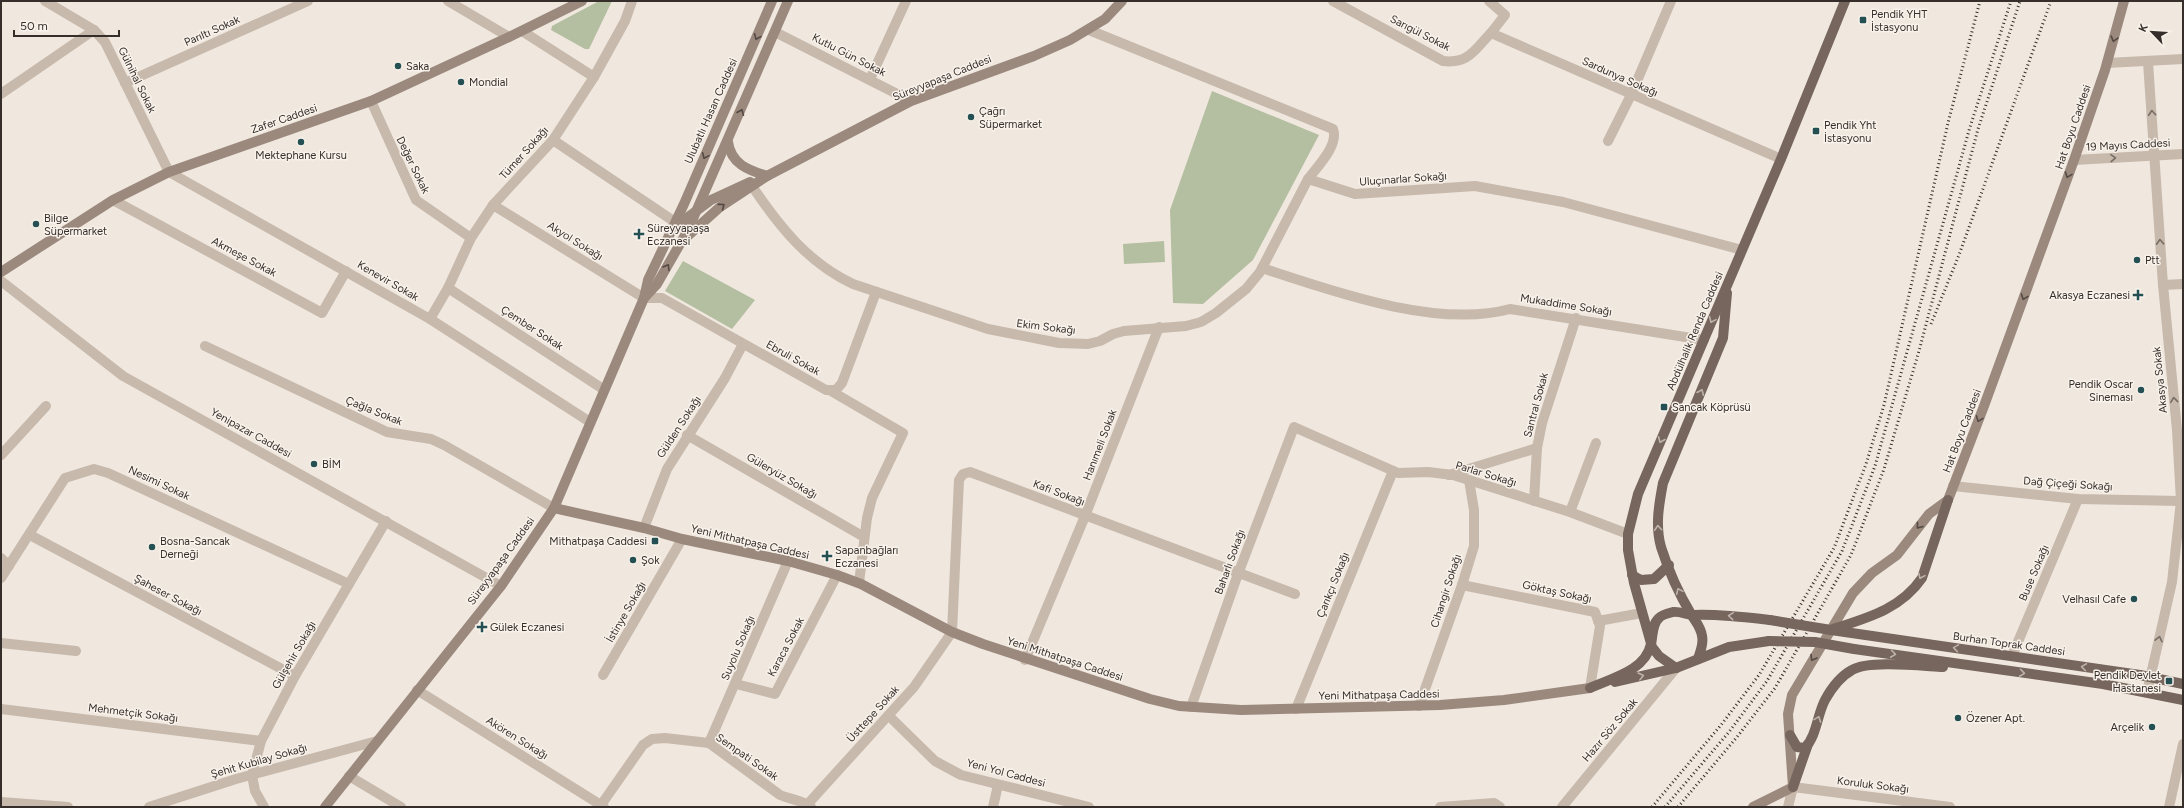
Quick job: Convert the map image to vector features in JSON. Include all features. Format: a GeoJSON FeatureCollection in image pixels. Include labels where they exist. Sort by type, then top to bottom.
{"type":"FeatureCollection","features":[{"type":"Feature","properties":{"kind":"main road","name":"Abdülhalik Renda Caddesi"},"geometry":{"type":"LineString","coordinates":[[1676,668],[1659,656],[1651,644],[1632,575],[1628,550],[1628,534],[1638,494],[1781,159],[1845,1]]}},
{"type":"Feature","properties":{"kind":"main road"},"geometry":{"type":"LineString","coordinates":[[1698,659],[1702,647],[1702,636],[1698,622],[1692,615],[1661,547],[1658,526],[1663,483],[1724,338],[1728,284]]}},
{"type":"Feature","properties":{"kind":"main road"},"geometry":{"type":"LineString","coordinates":[[1590,688],[1638,665],[1646,656],[1651,644],[1655,622],[1660,616],[1673,612],[1692,615],[1715,615],[1770,620],[1831,630],[1872,617],[1892,607],[1915,588],[1922,578],[1948,500]]}},
{"type":"Feature","properties":{"kind":"main road"},"geometry":{"type":"LineString","coordinates":[[1632,575],[1648,581],[1654,579],[1669,565]]}},
{"type":"Feature","properties":{"kind":"main road","name":"Burhan Toprak Caddesi"},"geometry":{"type":"LineString","coordinates":[[1831,630],[2150,677],[2183,684]]}},
{"type":"Feature","properties":{"kind":"main road"},"geometry":{"type":"LineString","coordinates":[[1590,688],[1676,668],[1729,647],[1769,641],[1815,642],[2147,692],[2183,700]]}},
{"type":"Feature","properties":{"kind":"main road"},"geometry":{"type":"LineString","coordinates":[[1793,787],[1825,700],[1838,681],[1852,670],[1885,664],[2002,671]]}},
{"type":"Feature","properties":{"kind":"main road"},"geometry":{"type":"LineString","coordinates":[[1790,735],[1797,746],[1805,748],[1808,744]]}},
{"type":"Feature","properties":{"kind":"street","name":"Gülnihal Sokak"},"geometry":{"type":"LineString","coordinates":[[45,1],[94,30],[105,42],[169,172]]}},
{"type":"Feature","properties":{"kind":"street","name":"Parıltı Sokak"},"geometry":{"type":"LineString","coordinates":[[125,83],[308,1]]}},
{"type":"Feature","properties":{"kind":"street"},"geometry":{"type":"LineString","coordinates":[[448,1],[509,37]]}},
{"type":"Feature","properties":{"kind":"street","name":"Zafer Caddesi"},"geometry":{"type":"LineString","coordinates":[[1,272],[112,200],[169,172],[371,101],[522,31],[582,1]]}},
{"type":"Feature","properties":{"kind":"street","name":"Tümer Sokağı"},"geometry":{"type":"LineString","coordinates":[[430,319],[448,288],[471,238],[493,205],[554,140],[594,77],[625,22],[632,1]]}},
{"type":"Feature","properties":{"kind":"street","name":"Ulubatlı Hasan Caddesi"},"geometry":{"type":"LineString","coordinates":[[673,226],[772,1]]}},
{"type":"Feature","properties":{"kind":"street"},"geometry":{"type":"LineString","coordinates":[[697,211],[776,32],[788,1]]}},
{"type":"Feature","properties":{"kind":"street"},"geometry":{"type":"LineString","coordinates":[[870,79],[906,1]]}},
{"type":"Feature","properties":{"kind":"street","name":"Süreyyapaşa Caddesi"},"geometry":{"type":"LineString","coordinates":[[325,807],[348,776],[502,586],[554,508],[603,389],[644,298],[648,280],[673,226],[725,193],[767,176],[911,101],[1034,56],[1090,30],[1105,20],[1122,1]]}},
{"type":"Feature","properties":{"kind":"street","name":"Sarıgül Sokak"},"geometry":{"type":"LineString","coordinates":[[1333,1],[1443,60],[1456,62],[1466,58],[1490,33]]}},
{"type":"Feature","properties":{"kind":"street"},"geometry":{"type":"LineString","coordinates":[[1489,1],[1505,14],[1490,33]]}},
{"type":"Feature","properties":{"kind":"street"},"geometry":{"type":"LineString","coordinates":[[1608,141],[1632,95],[1671,1]]}},
{"type":"Feature","properties":{"kind":"street","name":"Hat Boyu Caddesi"},"geometry":{"type":"LineString","coordinates":[[1948,500],[2074,160],[2107,63],[2124,1]]}},
{"type":"Feature","properties":{"kind":"street"},"geometry":{"type":"LineString","coordinates":[[1,94],[94,30]]}},
{"type":"Feature","properties":{"kind":"street"},"geometry":{"type":"LineString","coordinates":[[1090,30],[1333,129],[1335,136],[1332,144],[1308,179]]}},
{"type":"Feature","properties":{"kind":"street"},"geometry":{"type":"LineString","coordinates":[[522,31],[594,77]]}},
{"type":"Feature","properties":{"kind":"street","name":"Kutlu Gün Sokak"},"geometry":{"type":"LineString","coordinates":[[776,32],[911,101]]}},
{"type":"Feature","properties":{"kind":"street","name":"Sardunya Sokağı"},"geometry":{"type":"LineString","coordinates":[[1490,33],[1781,159]]}},
{"type":"Feature","properties":{"kind":"street"},"geometry":{"type":"LineString","coordinates":[[2107,63],[2183,59]]}},
{"type":"Feature","properties":{"kind":"street","name":"Akasya Sokak"},"geometry":{"type":"LineString","coordinates":[[2147,692],[2181,538],[2180,425],[2163,285],[2148,62]]}},
{"type":"Feature","properties":{"kind":"street","name":"Değer Sokak"},"geometry":{"type":"LineString","coordinates":[[371,101],[416,200],[471,238]]}},
{"type":"Feature","properties":{"kind":"street"},"geometry":{"type":"LineString","coordinates":[[554,140],[673,226]]}},
{"type":"Feature","properties":{"kind":"street"},"geometry":{"type":"LineString","coordinates":[[728,142],[730,152],[740,165],[767,176]]}},
{"type":"Feature","properties":{"kind":"street","name":"19 Mayıs Caddesi"},"geometry":{"type":"LineString","coordinates":[[2074,160],[2183,154]]}},
{"type":"Feature","properties":{"kind":"street","name":"Kenevir Sokak"},"geometry":{"type":"LineString","coordinates":[[169,172],[430,319],[590,422]]}},
{"type":"Feature","properties":{"kind":"street","name":"Süreyyapaşa Caddesi"},"geometry":{"type":"LineString","coordinates":[[682,241],[712,214],[767,176]]}},
{"type":"Feature","properties":{"kind":"street","name":"Uluçınarlar Sokağı"},"geometry":{"type":"LineString","coordinates":[[1308,179],[1355,194],[1475,186],[1494,188],[1563,202],[1742,250]]}},
{"type":"Feature","properties":{"kind":"street","name":"Ekim Sokağı"},"geometry":{"type":"LineString","coordinates":[[752,186],[782,228],[815,262],[835,275],[876,292],[988,329],[1059,343],[1088,344],[1100,341],[1113,334],[1124,331],[1159,326],[1186,326],[1201,322],[1216,313],[1246,289],[1262,268],[1308,179]]}},
{"type":"Feature","properties":{"kind":"street","name":"Akmeşe Sokak"},"geometry":{"type":"LineString","coordinates":[[112,200],[322,313],[346,271]]}},
{"type":"Feature","properties":{"kind":"street","name":"Akyol Sokağı"},"geometry":{"type":"LineString","coordinates":[[493,205],[644,298]]}},
{"type":"Feature","properties":{"kind":"street","name":"Süreyyapaşa Caddesi"},"geometry":{"type":"LineString","coordinates":[[644,298],[657,284],[682,241],[697,211]]}},
{"type":"Feature","properties":{"kind":"street","name":"Mukaddime Sokağı"},"geometry":{"type":"LineString","coordinates":[[1262,268],[1320,287],[1408,309],[1454,314],[1497,312],[1510,309],[1576,318],[1704,340]]}},
{"type":"Feature","properties":{"kind":"street","name":"Yenipazar Caddesi"},"geometry":{"type":"LineString","coordinates":[[1,281],[123,376],[502,586]]}},
{"type":"Feature","properties":{"kind":"street"},"geometry":{"type":"LineString","coordinates":[[2163,285],[2183,284]]}},
{"type":"Feature","properties":{"kind":"street","name":"Çember Sokak"},"geometry":{"type":"LineString","coordinates":[[448,288],[603,389]]}},
{"type":"Feature","properties":{"kind":"street"},"geometry":{"type":"LineString","coordinates":[[831,391],[836,390],[842,383],[876,292]]}},
{"type":"Feature","properties":{"kind":"street","name":"Ebruli Sokak"},"geometry":{"type":"LineString","coordinates":[[644,298],[662,298],[826,390],[831,391],[903,433],[872,498],[864,537]]}},
{"type":"Feature","properties":{"kind":"street","name":"Santral Sokak"},"geometry":{"type":"LineString","coordinates":[[1534,501],[1537,448],[1549,397],[1576,318]]}},
{"type":"Feature","properties":{"kind":"street","name":"Hanımeli Sokak"},"geometry":{"type":"LineString","coordinates":[[1025,660],[1085,516],[1159,326]]}},
{"type":"Feature","properties":{"kind":"street","name":"Gülden Sokağı"},"geometry":{"type":"LineString","coordinates":[[644,528],[667,469],[687,435],[725,378],[743,344]]}},
{"type":"Feature","properties":{"kind":"street","name":"Çağla Sokak"},"geometry":{"type":"LineString","coordinates":[[206,346],[387,432],[431,439],[444,445],[554,508]]}},
{"type":"Feature","properties":{"kind":"street"},"geometry":{"type":"LineString","coordinates":[[1,455],[46,406]]}},
{"type":"Feature","properties":{"kind":"street","name":"Parlar Sokağı"},"geometry":{"type":"LineString","coordinates":[[1294,427],[1398,473],[1428,472],[1469,480],[1570,512],[1628,534]]}},
{"type":"Feature","properties":{"kind":"street","name":"Baharlı Sokağı"},"geometry":{"type":"LineString","coordinates":[[1191,707],[1238,574],[1294,427]]}},
{"type":"Feature","properties":{"kind":"street","name":"Güleryüz Sokağı"},"geometry":{"type":"LineString","coordinates":[[687,435],[864,537]]}},
{"type":"Feature","properties":{"kind":"street"},"geometry":{"type":"LineString","coordinates":[[1570,512],[1596,443]]}},
{"type":"Feature","properties":{"kind":"street"},"geometry":{"type":"LineString","coordinates":[[1449,475],[1537,448]]}},
{"type":"Feature","properties":{"kind":"street","name":"Nesimi Sokak"},"geometry":{"type":"LineString","coordinates":[[1,578],[30,535],[65,478],[94,469],[108,473],[349,584]]}},
{"type":"Feature","properties":{"kind":"street","name":"Çarıkçı Sokağı"},"geometry":{"type":"LineString","coordinates":[[1296,709],[1393,471]]}},
{"type":"Feature","properties":{"kind":"street","name":"Kafi Sokağı"},"geometry":{"type":"LineString","coordinates":[[952,632],[959,480],[963,474],[970,472],[1238,574],[1295,594]]}},
{"type":"Feature","properties":{"kind":"street","name":"Cihangir Sokağı"},"geometry":{"type":"LineString","coordinates":[[1419,706],[1462,585],[1474,546],[1474,510],[1469,480]]}},
{"type":"Feature","properties":{"kind":"street","name":"Dağ Çiçeği Sokağı"},"geometry":{"type":"LineString","coordinates":[[1953,486],[2078,499],[2181,501]]}},
{"type":"Feature","properties":{"kind":"street","name":"Buse Sokağı"},"geometry":{"type":"LineString","coordinates":[[2012,656],[2078,499]]}},
{"type":"Feature","properties":{"kind":"street"},"geometry":{"type":"LineString","coordinates":[[1788,807],[1793,787],[1788,714],[1792,696],[1811,661],[1854,593],[1872,573],[1897,555],[1929,514],[1948,500]]}},
{"type":"Feature","properties":{"kind":"street","name":"Yeni Mithatpaşa Caddesi"},"geometry":{"type":"LineString","coordinates":[[554,508],[644,528],[682,539],[788,562],[837,575],[858,584],[952,632],[1025,660],[1150,699],[1191,707],[1241,710],[1419,706],[1497,700],[1590,688]]}},
{"type":"Feature","properties":{"kind":"street","name":"Gülşehir Sokağı"},"geometry":{"type":"LineString","coordinates":[[264,807],[254,791],[252,775],[261,741],[295,676],[386,521]]}},
{"type":"Feature","properties":{"kind":"street","name":"Şaheser Sokağı"},"geometry":{"type":"LineString","coordinates":[[30,535],[295,676]]}},
{"type":"Feature","properties":{"kind":"street"},"geometry":{"type":"LineString","coordinates":[[858,584],[864,537]]}},
{"type":"Feature","properties":{"kind":"street","name":"İstinye Sokağı"},"geometry":{"type":"LineString","coordinates":[[603,675],[682,539]]}},
{"type":"Feature","properties":{"kind":"street"},"geometry":{"type":"LineString","coordinates":[[1,558],[9,566]]}},
{"type":"Feature","properties":{"kind":"street","name":"Suyolu Sokağı"},"geometry":{"type":"LineString","coordinates":[[709,743],[788,562]]}},
{"type":"Feature","properties":{"kind":"street","name":"Karaca Sokak"},"geometry":{"type":"LineString","coordinates":[[736,684],[775,694],[837,575]]}},
{"type":"Feature","properties":{"kind":"street","name":"Göktaş Sokağı"},"geometry":{"type":"LineString","coordinates":[[1462,585],[1595,612],[1598,620]]}},
{"type":"Feature","properties":{"kind":"street"},"geometry":{"type":"LineString","coordinates":[[1590,688],[1600,626],[1598,620],[1642,614]]}},
{"type":"Feature","properties":{"kind":"street","name":"Üsttepe Sokak"},"geometry":{"type":"LineString","coordinates":[[808,806],[889,716],[922,676],[952,632]]}},
{"type":"Feature","properties":{"kind":"street"},"geometry":{"type":"LineString","coordinates":[[1,643],[76,651]]}},
{"type":"Feature","properties":{"kind":"street","name":"Hazır Söz Sokak"},"geometry":{"type":"LineString","coordinates":[[1562,807],[1676,668]]}},
{"type":"Feature","properties":{"kind":"street","name":"Akören Sokağı"},"geometry":{"type":"LineString","coordinates":[[417,690],[602,806]]}},
{"type":"Feature","properties":{"kind":"street","name":"Mehmetçik Sokağı"},"geometry":{"type":"LineString","coordinates":[[1,709],[261,741]]}},
{"type":"Feature","properties":{"kind":"street","name":"Yeni Yol Caddesi"},"geometry":{"type":"LineString","coordinates":[[889,716],[935,761],[961,775],[1089,807]]}},
{"type":"Feature","properties":{"kind":"street","name":"Sempati Sokak"},"geometry":{"type":"LineString","coordinates":[[602,806],[643,745],[652,739],[685,740],[709,743],[780,795],[808,806]]}},
{"type":"Feature","properties":{"kind":"street","name":"Şehit Kubilay Sokağı"},"geometry":{"type":"LineString","coordinates":[[149,807],[252,775],[377,741]]}},
{"type":"Feature","properties":{"kind":"street"},"geometry":{"type":"LineString","coordinates":[[2169,807],[2183,744]]}},
{"type":"Feature","properties":{"kind":"street"},"geometry":{"type":"LineString","coordinates":[[348,776],[401,807]]}},
{"type":"Feature","properties":{"kind":"street"},"geometry":{"type":"LineString","coordinates":[[993,807],[998,785]]}},
{"type":"Feature","properties":{"kind":"street"},"geometry":{"type":"LineString","coordinates":[[1753,807],[1793,787]]}},
{"type":"Feature","properties":{"kind":"street","name":"Koruluk Sokağı"},"geometry":{"type":"LineString","coordinates":[[1793,787],[1950,807]]}},
{"type":"Feature","properties":{"kind":"street"},"geometry":{"type":"LineString","coordinates":[[1,802],[68,807]]}},
{"type":"Feature","properties":{"kind":"street"},"geometry":{"type":"LineString","coordinates":[[1440,807],[1494,803],[1500,807]]}},
{"type":"Feature","properties":{"kind":"green space"},"geometry":{"type":"Polygon","coordinates":[[[599,1],[612,1],[589,49],[585,49],[551,30],[552,26],[599,1]]]}},
{"type":"Feature","properties":{"kind":"green space"},"geometry":{"type":"Polygon","coordinates":[[[1212,91],[1319,135],[1253,260],[1203,304],[1173,303],[1170,210],[1212,91]]]}},
{"type":"Feature","properties":{"kind":"green space"},"geometry":{"type":"Polygon","coordinates":[[[1164,241],[1165,262],[1124,264],[1123,244],[1164,241]]]}},
{"type":"Feature","properties":{"kind":"green space"},"geometry":{"type":"Polygon","coordinates":[[[683,261],[755,300],[732,329],[665,291],[683,261]]]}},
{"type":"Feature","properties":{"kind":"railway"},"geometry":{"type":"LineString","coordinates":[[1652,807],[1721,725],[1759,675],[1834,548],[1866,464],[1884,405],[1948,123],[1980,1]]}},
{"type":"Feature","properties":{"kind":"railway"},"geometry":{"type":"LineString","coordinates":[[1665,807],[1729,732],[1767,681],[1842,551],[1875,466],[1970,127],[2011,1]]}},
{"type":"Feature","properties":{"kind":"railway"},"geometry":{"type":"LineString","coordinates":[[1678,807],[1737,737],[1775,688],[1851,555],[1884,469],[1919,351],[1978,129],[2020,1]]}},
{"type":"Feature","properties":{"kind":"railway"},"geometry":{"type":"LineString","coordinates":[[1931,324],[1959,255],[2051,1]]}},
{"type":"Feature","properties":{"kind":"place","name":"Pendik YHT İstasyonu"},"geometry":{"type":"Point","coordinates":[1863,20]}},
{"type":"Feature","properties":{"kind":"place","name":"Saka"},"geometry":{"type":"Point","coordinates":[398,66]}},
{"type":"Feature","properties":{"kind":"place","name":"Mondial"},"geometry":{"type":"Point","coordinates":[461,82]}},
{"type":"Feature","properties":{"kind":"place","name":"Çağrı Süpermarket"},"geometry":{"type":"Point","coordinates":[971,117]}},
{"type":"Feature","properties":{"kind":"place","name":"Pendik Yht İstasyonu"},"geometry":{"type":"Point","coordinates":[1816,131]}},
{"type":"Feature","properties":{"kind":"place","name":"Mektephane Kursu"},"geometry":{"type":"Point","coordinates":[301,142]}},
{"type":"Feature","properties":{"kind":"place","name":"Bilge Süpermarket"},"geometry":{"type":"Point","coordinates":[36,224]}},
{"type":"Feature","properties":{"kind":"place","name":"Süreyyapaşa Eczanesi"},"geometry":{"type":"Point","coordinates":[639,234]}},
{"type":"Feature","properties":{"kind":"place","name":"Ptt"},"geometry":{"type":"Point","coordinates":[2137,260]}},
{"type":"Feature","properties":{"kind":"place","name":"Akasya Eczanesi"},"geometry":{"type":"Point","coordinates":[2138,295]}},
{"type":"Feature","properties":{"kind":"place","name":"Pendik Oscar Sineması"},"geometry":{"type":"Point","coordinates":[2141,390]}},
{"type":"Feature","properties":{"kind":"place","name":"Sancak Köprüsü"},"geometry":{"type":"Point","coordinates":[1664,407]}},
{"type":"Feature","properties":{"kind":"place","name":"BİM"},"geometry":{"type":"Point","coordinates":[314,464]}},
{"type":"Feature","properties":{"kind":"place","name":"Mi̇thatpaşa Caddesi̇"},"geometry":{"type":"Point","coordinates":[655,541]}},
{"type":"Feature","properties":{"kind":"place","name":"Bosna-Sancak Derneği"},"geometry":{"type":"Point","coordinates":[152,547]}},
{"type":"Feature","properties":{"kind":"place","name":"Sapanbağları Eczanesi"},"geometry":{"type":"Point","coordinates":[827,556]}},
{"type":"Feature","properties":{"kind":"place","name":"Şok"},"geometry":{"type":"Point","coordinates":[633,560]}},
{"type":"Feature","properties":{"kind":"place","name":"Velhasıl Cafe"},"geometry":{"type":"Point","coordinates":[2134,599]}},
{"type":"Feature","properties":{"kind":"place","name":"Gülek Eczanesi"},"geometry":{"type":"Point","coordinates":[482,627]}},
{"type":"Feature","properties":{"kind":"place","name":"Pendik Devlet Hastanesi"},"geometry":{"type":"Point","coordinates":[2169,681]}},
{"type":"Feature","properties":{"kind":"place","name":"Özener Apt."},"geometry":{"type":"Point","coordinates":[1958,718]}},
{"type":"Feature","properties":{"kind":"place","name":"Arçelik"},"geometry":{"type":"Point","coordinates":[2152,727]}}]}
